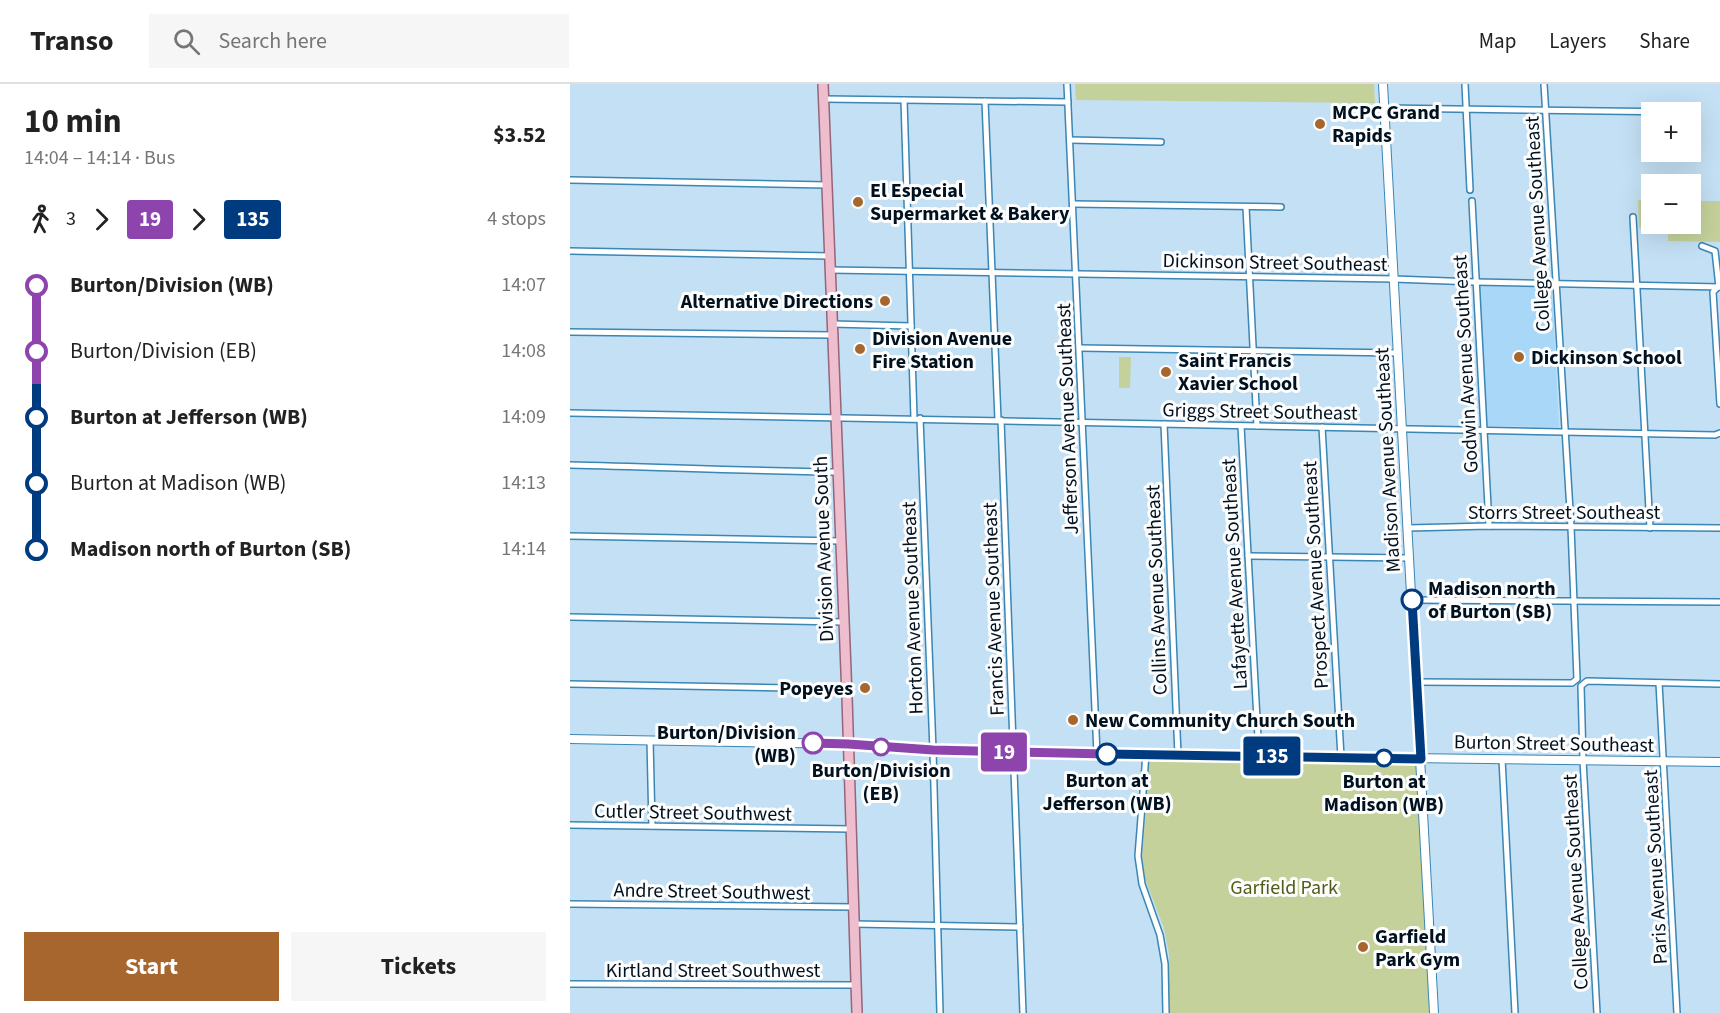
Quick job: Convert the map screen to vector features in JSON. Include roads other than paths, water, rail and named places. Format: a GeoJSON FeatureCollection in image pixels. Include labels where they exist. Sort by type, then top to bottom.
{"type":"FeatureCollection","features":[{"type":"Feature","properties":{"kind":"main road","name":"Division Avenue South"},"geometry":{"type":"LineString","coordinates":[[823,84],[857,1013]]}},
{"type":"Feature","properties":{"kind":"main road","name":"Madison Avenue Southeast"},"geometry":{"type":"LineString","coordinates":[[1383,84],[1434,1013]]}},
{"type":"Feature","properties":{"kind":"main road","name":"Burton Street Southeast"},"geometry":{"type":"LineString","coordinates":[[570,739],[848,744],[933,750],[1097,754],[1720,762]]}},
{"type":"Feature","properties":{"kind":"street","name":"Jefferson Avenue Southeast"},"geometry":{"type":"LineString","coordinates":[[1068,84],[1097,754]]}},
{"type":"Feature","properties":{"kind":"street"},"geometry":{"type":"LineString","coordinates":[[1465,84],[1470,190]]}},
{"type":"Feature","properties":{"kind":"street","name":"College Avenue Southeast"},"geometry":{"type":"LineString","coordinates":[[1417,682],[1572,683],[1577,676],[1571,527],[1544,84]]}},
{"type":"Feature","properties":{"kind":"street"},"geometry":{"type":"LineString","coordinates":[[824,99],[1068,102]]}},
{"type":"Feature","properties":{"kind":"street","name":"Horton Avenue Southeast"},"geometry":{"type":"LineString","coordinates":[[904,100],[909,271],[933,750],[940,1013]]}},
{"type":"Feature","properties":{"kind":"street","name":"Francis Avenue Southeast"},"geometry":{"type":"LineString","coordinates":[[985,101],[1014,752],[1023,1013]]}},
{"type":"Feature","properties":{"kind":"street"},"geometry":{"type":"LineString","coordinates":[[1384,108],[1641,111]]}},
{"type":"Feature","properties":{"kind":"street"},"geometry":{"type":"LineString","coordinates":[[1070,140],[1161,142]]}},
{"type":"Feature","properties":{"kind":"street"},"geometry":{"type":"LineString","coordinates":[[570,180],[827,185]]}},
{"type":"Feature","properties":{"kind":"street","name":"Godwin Avenue Southeast"},"geometry":{"type":"LineString","coordinates":[[1472,201],[1489,526]]}},
{"type":"Feature","properties":{"kind":"street"},"geometry":{"type":"LineString","coordinates":[[1073,204],[1281,207]]}},
{"type":"Feature","properties":{"kind":"street"},"geometry":{"type":"LineString","coordinates":[[1246,207],[1257,426]]}},
{"type":"Feature","properties":{"kind":"street"},"geometry":{"type":"LineString","coordinates":[[1633,217],[1650,528]]}},
{"type":"Feature","properties":{"kind":"street"},"geometry":{"type":"LineString","coordinates":[[1702,246],[1715,251],[1720,287],[1713,292],[1720,404]]}},
{"type":"Feature","properties":{"kind":"street"},"geometry":{"type":"LineString","coordinates":[[570,251],[830,256]]}},
{"type":"Feature","properties":{"kind":"street","name":"Dickinson Street Southeast"},"geometry":{"type":"LineString","coordinates":[[830,270],[1720,287]]}},
{"type":"Feature","properties":{"kind":"street"},"geometry":{"type":"LineString","coordinates":[[832,324],[912,326]]}},
{"type":"Feature","properties":{"kind":"street"},"geometry":{"type":"LineString","coordinates":[[570,332],[833,335]]}},
{"type":"Feature","properties":{"kind":"street"},"geometry":{"type":"LineString","coordinates":[[1080,348],[1398,353]]}},
{"type":"Feature","properties":{"kind":"street","name":"Griggs Street Southeast"},"geometry":{"type":"LineString","coordinates":[[570,413],[917,418],[1402,430],[1715,435],[1720,433]]}},
{"type":"Feature","properties":{"kind":"street","name":"Collins Avenue Southeast"},"geometry":{"type":"LineString","coordinates":[[1164,424],[1178,755]]}},
{"type":"Feature","properties":{"kind":"street","name":"Lafayette Avenue Southeast"},"geometry":{"type":"LineString","coordinates":[[1240,426],[1259,756]]}},
{"type":"Feature","properties":{"kind":"street","name":"Prospect Avenue Southeast"},"geometry":{"type":"LineString","coordinates":[[1322,427],[1341,757]]}},
{"type":"Feature","properties":{"kind":"street"},"geometry":{"type":"LineString","coordinates":[[570,465],[838,472]]}},
{"type":"Feature","properties":{"kind":"street","name":"Storrs Street Southeast"},"geometry":{"type":"LineString","coordinates":[[1408,528],[1489,526],[1720,528]]}},
{"type":"Feature","properties":{"kind":"street"},"geometry":{"type":"LineString","coordinates":[[570,536],[840,541]]}},
{"type":"Feature","properties":{"kind":"street"},"geometry":{"type":"LineString","coordinates":[[1248,556],[1409,558]]}},
{"type":"Feature","properties":{"kind":"street"},"geometry":{"type":"LineString","coordinates":[[1412,600],[1720,602]]}},
{"type":"Feature","properties":{"kind":"street"},"geometry":{"type":"LineString","coordinates":[[570,617],[843,622]]}},
{"type":"Feature","properties":{"kind":"street","name":"College Avenue Southeast"},"geometry":{"type":"LineString","coordinates":[[1597,1013],[1580,689],[1587,681],[1659,683]]}},
{"type":"Feature","properties":{"kind":"street"},"geometry":{"type":"LineString","coordinates":[[1659,683],[1720,684]]}},
{"type":"Feature","properties":{"kind":"street","name":"Paris Avenue Southeast"},"geometry":{"type":"LineString","coordinates":[[1659,683],[1677,1013]]}},
{"type":"Feature","properties":{"kind":"street"},"geometry":{"type":"LineString","coordinates":[[570,684],[846,689]]}},
{"type":"Feature","properties":{"kind":"street"},"geometry":{"type":"LineString","coordinates":[[650,740],[652,826]]}},
{"type":"Feature","properties":{"kind":"street"},"geometry":{"type":"LineString","coordinates":[[1146,754],[1138,856],[1142,884],[1160,935],[1165,964],[1166,1013]]}},
{"type":"Feature","properties":{"kind":"street"},"geometry":{"type":"LineString","coordinates":[[1502,759],[1515,1013]]}},
{"type":"Feature","properties":{"kind":"street","name":"Cutler Street Southwest"},"geometry":{"type":"LineString","coordinates":[[570,825],[851,829]]}},
{"type":"Feature","properties":{"kind":"street","name":"Andre Street Southwest"},"geometry":{"type":"LineString","coordinates":[[570,904],[853,907]]}},
{"type":"Feature","properties":{"kind":"street"},"geometry":{"type":"LineString","coordinates":[[854,924],[1020,927]]}},
{"type":"Feature","properties":{"kind":"street","name":"Kirtland Street Southwest"},"geometry":{"type":"LineString","coordinates":[[570,984],[855,985]]}},
{"type":"Feature","properties":{"kind":"place","name":"MCPC Grand Rapids"},"geometry":{"type":"Point","coordinates":[1320,124]}},
{"type":"Feature","properties":{"kind":"place","name":"El Especial Supermarket & Bakery"},"geometry":{"type":"Point","coordinates":[858,202]}},
{"type":"Feature","properties":{"kind":"place","name":"Alternative Directions"},"geometry":{"type":"Point","coordinates":[885,301]}},
{"type":"Feature","properties":{"kind":"place","name":"Division Avenue Fire Station"},"geometry":{"type":"Point","coordinates":[860,349]}},
{"type":"Feature","properties":{"kind":"place","name":"Dickinson School"},"geometry":{"type":"Point","coordinates":[1519,357]}},
{"type":"Feature","properties":{"kind":"place","name":"Saint Francis Xavier School"},"geometry":{"type":"Point","coordinates":[1166,372]}},
{"type":"Feature","properties":{"kind":"place","name":"Madison north of Burton (SB)"},"geometry":{"type":"Point","coordinates":[1412,600]}},
{"type":"Feature","properties":{"kind":"place","name":"Popeyes"},"geometry":{"type":"Point","coordinates":[865,688]}},
{"type":"Feature","properties":{"kind":"place","name":"New Community Church South"},"geometry":{"type":"Point","coordinates":[1073,720]}},
{"type":"Feature","properties":{"kind":"place","name":"Burton/Division (WB)"},"geometry":{"type":"Point","coordinates":[813,743]}},
{"type":"Feature","properties":{"kind":"place","name":"Burton/Division (EB)"},"geometry":{"type":"Point","coordinates":[881,747]}},
{"type":"Feature","properties":{"kind":"place","name":"Burton at Jefferson (WB)"},"geometry":{"type":"Point","coordinates":[1107,754]}},
{"type":"Feature","properties":{"kind":"place","name":"Burton at Madison (WB)"},"geometry":{"type":"Point","coordinates":[1384,758]}},
{"type":"Feature","properties":{"kind":"place","name":"Garfield Park Gym"},"geometry":{"type":"Point","coordinates":[1363,947]}},
{"type":"Feature","properties":{"kind":"park label","name":"Garfield Park"},"geometry":{"type":"Point","coordinates":[1284,887]}}]}
